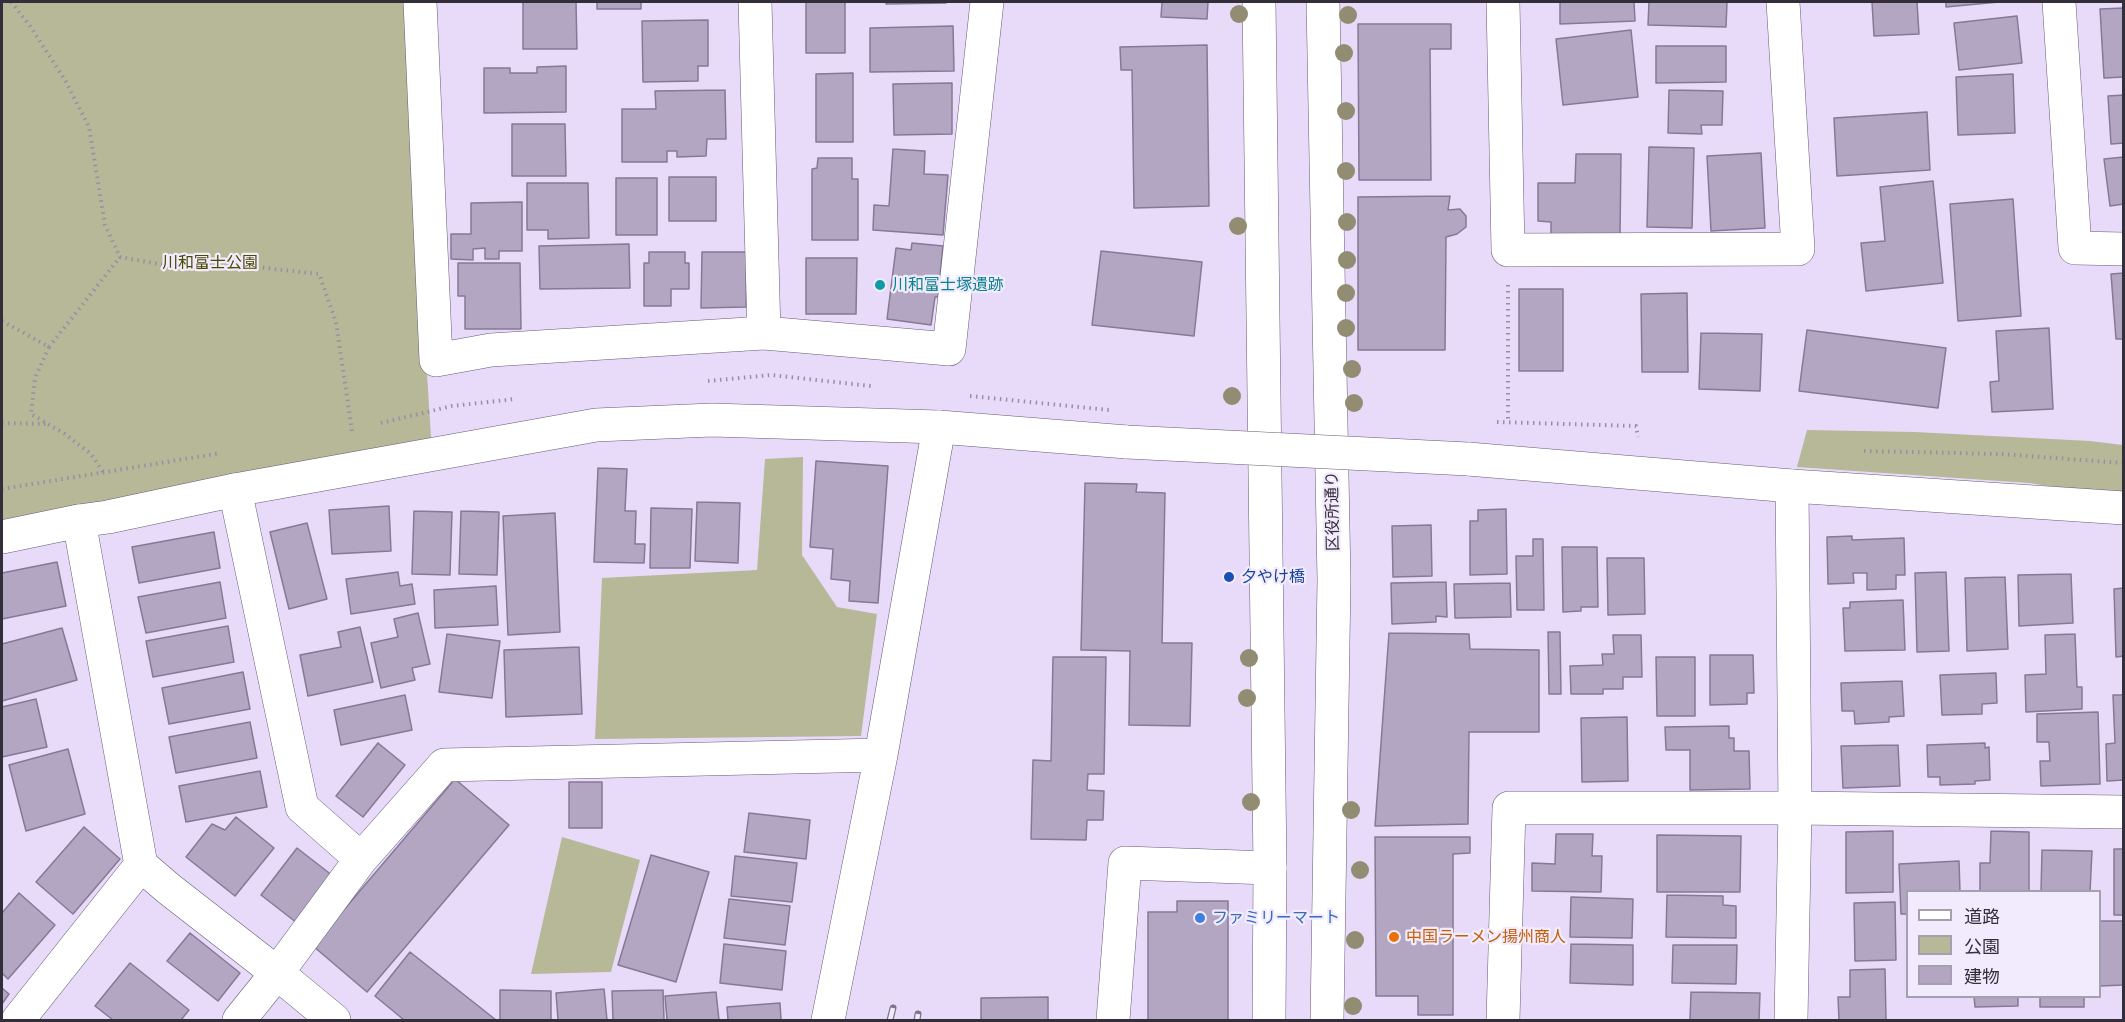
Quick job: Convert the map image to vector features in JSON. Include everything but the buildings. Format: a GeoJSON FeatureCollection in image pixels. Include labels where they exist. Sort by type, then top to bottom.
{"type":"FeatureCollection","features":[{"type":"Feature","properties":{"kind":"street"},"geometry":{"type":"LineString","coordinates":[[420,2],[436,360],[491,350],[764,333],[949,349],[987,2]]}},
{"type":"Feature","properties":{"kind":"street"},"geometry":{"type":"LineString","coordinates":[[755,2],[764,333]]}},
{"type":"Feature","properties":{"kind":"street"},"geometry":{"type":"LineString","coordinates":[[1259,2],[1270,868],[1269,1020]]}},
{"type":"Feature","properties":{"kind":"street","name":"区役所通り"},"geometry":{"type":"LineString","coordinates":[[1323,2],[1334,580],[1327,1020]]}},
{"type":"Feature","properties":{"kind":"street"},"geometry":{"type":"LineString","coordinates":[[1503,2],[1508,250],[1798,249],[1783,2]]}},
{"type":"Feature","properties":{"kind":"street"},"geometry":{"type":"LineString","coordinates":[[2059,2],[2075,248],[2124,249]]}},
{"type":"Feature","properties":{"kind":"street"},"geometry":{"type":"LineString","coordinates":[[2,537],[235,490],[596,425],[712,420],[939,427],[1126,442],[1468,459],[1792,486],[2124,508]]}},
{"type":"Feature","properties":{"kind":"street"},"geometry":{"type":"LineString","coordinates":[[828,1020],[881,755],[939,427]]}},
{"type":"Feature","properties":{"kind":"street"},"geometry":{"type":"LineString","coordinates":[[1791,1020],[1795,808],[1792,486]]}},
{"type":"Feature","properties":{"kind":"street"},"geometry":{"type":"LineString","coordinates":[[235,490],[302,807],[361,859]]}},
{"type":"Feature","properties":{"kind":"street"},"geometry":{"type":"LineString","coordinates":[[79,521],[141,865],[169,890],[334,1020]]}},
{"type":"Feature","properties":{"kind":"street"},"geometry":{"type":"LineString","coordinates":[[239,1020],[277,973],[361,859],[444,765],[881,755]]}},
{"type":"Feature","properties":{"kind":"street"},"geometry":{"type":"LineString","coordinates":[[1503,1020],[1509,808],[1795,808],[2124,812]]}},
{"type":"Feature","properties":{"kind":"street"},"geometry":{"type":"LineString","coordinates":[[1113,1020],[1125,864],[1270,868]]}},
{"type":"Feature","properties":{"kind":"street"},"geometry":{"type":"LineString","coordinates":[[18,1020],[141,865]]}},
{"type":"Feature","properties":{"kind":"path"},"geometry":{"type":"LineString","coordinates":[[11,2],[30,26],[65,80],[89,127],[105,225],[120,257]]}},
{"type":"Feature","properties":{"kind":"path"},"geometry":{"type":"LineString","coordinates":[[1508,250],[1508,422]]}},
{"type":"Feature","properties":{"kind":"path"},"geometry":{"type":"LineString","coordinates":[[2,489],[103,472],[91,454],[65,434],[31,414],[35,378],[49,347],[120,257]]}},
{"type":"Feature","properties":{"kind":"path"},"geometry":{"type":"LineString","coordinates":[[120,257],[171,266],[257,267],[319,274],[336,322],[352,431]]}},
{"type":"Feature","properties":{"kind":"path"},"geometry":{"type":"LineString","coordinates":[[2,321],[49,347]]}},
{"type":"Feature","properties":{"kind":"path"},"geometry":{"type":"LineString","coordinates":[[2,423],[48,424]]}},
{"type":"Feature","properties":{"kind":"green space","name":"川和富士公園"},"geometry":{"type":"Polygon","coordinates":[[[2,2],[404,2],[431,438],[2,521],[2,2]]]}},
{"type":"Feature","properties":{"kind":"green space"},"geometry":{"type":"Polygon","coordinates":[[[1807,430],[1915,432],[2090,441],[2123,445],[2123,497],[2029,483],[1797,467],[1807,430]]]}},
{"type":"Feature","properties":{"kind":"green space"},"geometry":{"type":"Polygon","coordinates":[[[803,457],[802,555],[837,607],[877,614],[861,736],[595,739],[602,578],[757,570],[765,459],[803,457]]]}},
{"type":"Feature","properties":{"kind":"green space"},"geometry":{"type":"Polygon","coordinates":[[[562,837],[640,860],[611,972],[531,974],[562,837]]]}},
{"type":"Feature","properties":{"kind":"railway"},"geometry":{"type":"LineString","coordinates":[[890,1020],[893,1008]]}},
{"type":"Feature","properties":{"kind":"railway"},"geometry":{"type":"LineString","coordinates":[[917,1020],[918,1014]]}},
{"type":"Feature","properties":{"kind":"place","name":"川和富士塚遺跡"},"geometry":{"type":"Point","coordinates":[880,285]}},
{"type":"Feature","properties":{"kind":"place","name":"夕やけ橋"},"geometry":{"type":"Point","coordinates":[1229,577]}},
{"type":"Feature","properties":{"kind":"place","name":"ファミリーマート"},"geometry":{"type":"Point","coordinates":[1200,918]}},
{"type":"Feature","properties":{"kind":"place","name":"中国ラーメン揚州商人"},"geometry":{"type":"Point","coordinates":[1394,937]}}]}
